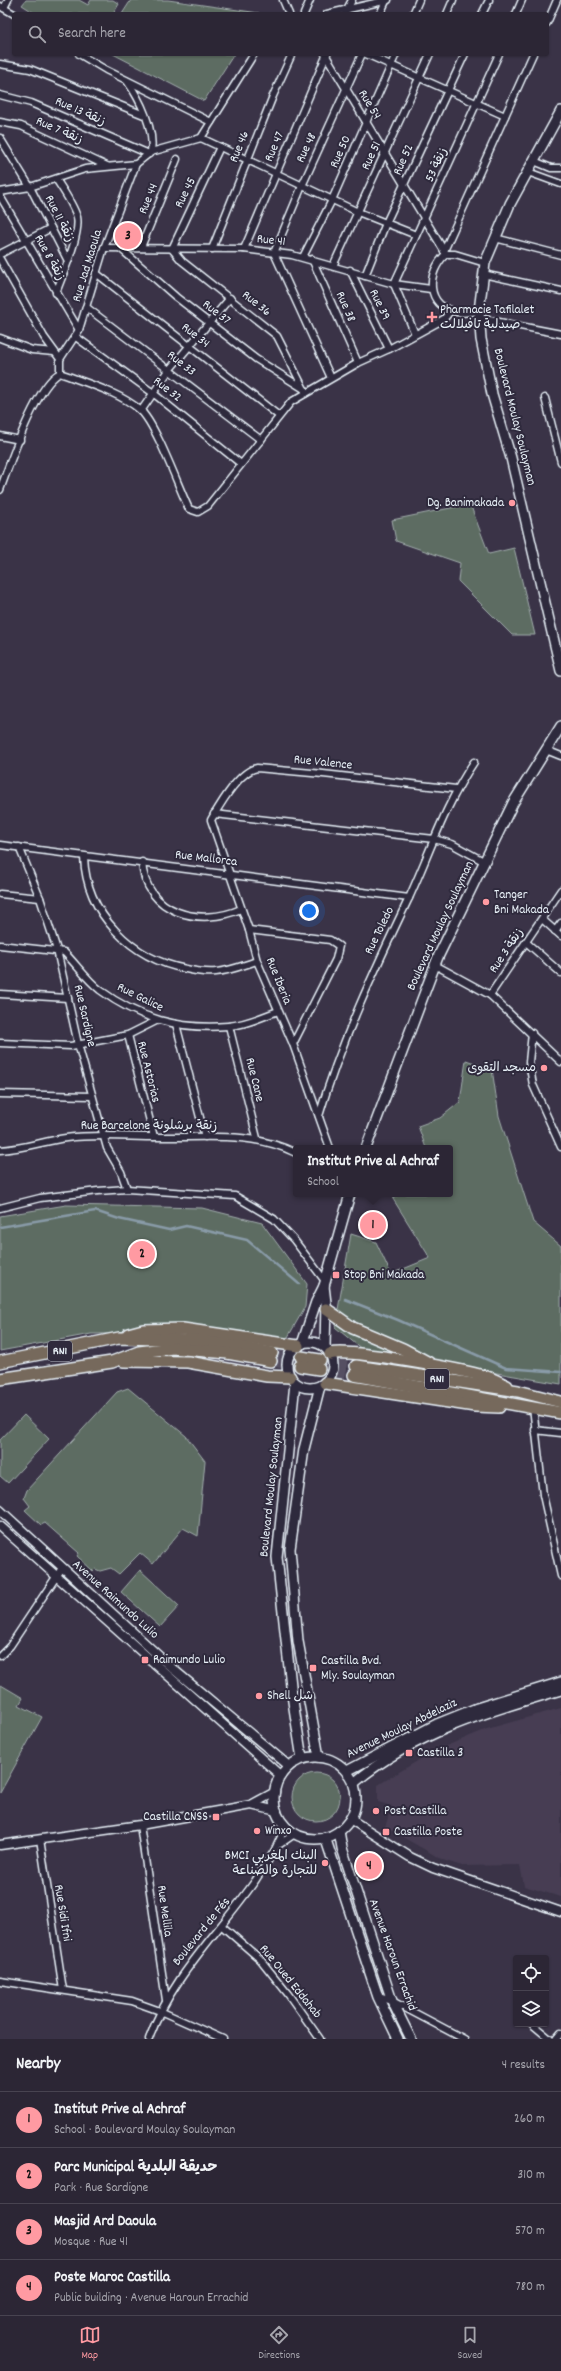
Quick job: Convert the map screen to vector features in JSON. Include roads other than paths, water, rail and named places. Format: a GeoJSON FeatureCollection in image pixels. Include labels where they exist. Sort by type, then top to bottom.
{"type":"FeatureCollection","features":[{"type":"Feature","properties":{"kind":"highway"},"geometry":{"type":"LineString","coordinates":[[326,1309],[353,1328],[403,1349],[437,1367]]}},
{"type":"Feature","properties":{"kind":"highway"},"geometry":{"type":"LineString","coordinates":[[119,1338],[143,1330],[184,1329],[300,1345]]}},
{"type":"Feature","properties":{"kind":"highway","name":"RN1"},"geometry":{"type":"LineString","coordinates":[[0,1362],[119,1338],[203,1340],[271,1357],[173,1348],[138,1352],[112,1362],[0,1378]]}},
{"type":"Feature","properties":{"kind":"highway"},"geometry":{"type":"LineString","coordinates":[[327,1351],[349,1352],[487,1377],[518,1392]]}},
{"type":"Feature","properties":{"kind":"highway"},"geometry":{"type":"LineString","coordinates":[[112,1362],[188,1362],[292,1380]]}},
{"type":"Feature","properties":{"kind":"highway"},"geometry":{"type":"LineString","coordinates":[[301,1362],[320,1364]]}},
{"type":"Feature","properties":{"kind":"highway","name":"RN1"},"geometry":{"type":"LineString","coordinates":[[561,1402],[518,1392],[355,1370],[514,1404],[561,1412]]}},
{"type":"Feature","properties":{"kind":"highway"},"geometry":{"type":"LineString","coordinates":[[323,1385],[475,1406],[496,1407],[514,1404]]}},
{"type":"Feature","properties":{"kind":"main road","name":"Boulevard Moulay Soulayman"},"geometry":{"type":"LineString","coordinates":[[561,111],[495,238],[485,263],[479,315],[481,339],[492,394],[511,458],[561,671]]}},
{"type":"Feature","properties":{"kind":"main road","name":"Boulevard Moulay Soulayman"},"geometry":{"type":"LineString","coordinates":[[367,1145],[435,965],[521,789],[561,726]]}},
{"type":"Feature","properties":{"kind":"main road"},"geometry":{"type":"LineString","coordinates":[[324,1284],[327,1351],[333,1366],[330,1378],[323,1385],[312,1389],[292,1380],[287,1360],[300,1345],[324,1284],[347,1197]]}},
{"type":"Feature","properties":{"kind":"main road"},"geometry":{"type":"LineString","coordinates":[[300,1345],[314,1342],[327,1351]]}},
{"type":"Feature","properties":{"kind":"main road","name":"Boulevard Moulay Soulayman"},"geometry":{"type":"LineString","coordinates":[[292,1380],[277,1557],[292,1695],[302,1759]]}},
{"type":"Feature","properties":{"kind":"main road","name":"Boulevard Moulay Soulayman"},"geometry":{"type":"LineString","coordinates":[[319,1757],[298,1640],[290,1549],[304,1449],[323,1385]]}},
{"type":"Feature","properties":{"kind":"main road","name":"Avenue Moulay Abdelaziz"},"geometry":{"type":"LineString","coordinates":[[346,1771],[437,1724],[477,1708],[561,1682]]}},
{"type":"Feature","properties":{"kind":"main road","name":"Avenue Moulay Abdelaziz"},"geometry":{"type":"LineString","coordinates":[[354,1783],[395,1754],[453,1725],[487,1712],[561,1690]]}},
{"type":"Feature","properties":{"kind":"main road"},"geometry":{"type":"LineString","coordinates":[[319,1757],[334,1762],[346,1771],[354,1783],[356,1796],[355,1808],[350,1819],[339,1831],[325,1837],[305,1837],[296,1833],[285,1825],[277,1811],[275,1792],[281,1776],[289,1766],[302,1759],[319,1757]]}},
{"type":"Feature","properties":{"kind":"main road","name":"Avenue Haroun Errachid"},"geometry":{"type":"LineString","coordinates":[[339,1831],[342,1848],[392,2001],[411,2039]]}},
{"type":"Feature","properties":{"kind":"main road","name":"Avenue Haroun Errachid"},"geometry":{"type":"LineString","coordinates":[[325,1837],[378,1997],[398,2039]]}},
{"type":"Feature","properties":{"kind":"street"},"geometry":{"type":"LineString","coordinates":[[8,0],[2,7],[12,13]]}},
{"type":"Feature","properties":{"kind":"street"},"geometry":{"type":"LineString","coordinates":[[283,0],[286,12]]}},
{"type":"Feature","properties":{"kind":"street"},"geometry":{"type":"LineString","coordinates":[[305,12],[310,0]]}},
{"type":"Feature","properties":{"kind":"street"},"geometry":{"type":"LineString","coordinates":[[345,12],[352,0]]}},
{"type":"Feature","properties":{"kind":"street"},"geometry":{"type":"LineString","coordinates":[[345,12],[387,0]]}},
{"type":"Feature","properties":{"kind":"street"},"geometry":{"type":"LineString","coordinates":[[381,12],[387,0]]}},
{"type":"Feature","properties":{"kind":"street"},"geometry":{"type":"LineString","coordinates":[[414,12],[419,0]]}},
{"type":"Feature","properties":{"kind":"street"},"geometry":{"type":"LineString","coordinates":[[448,12],[453,0]]}},
{"type":"Feature","properties":{"kind":"street"},"geometry":{"type":"LineString","coordinates":[[483,12],[489,0]]}},
{"type":"Feature","properties":{"kind":"street"},"geometry":{"type":"LineString","coordinates":[[517,12],[522,0]]}},
{"type":"Feature","properties":{"kind":"street"},"geometry":{"type":"LineString","coordinates":[[549,18],[557,0]]}},
{"type":"Feature","properties":{"kind":"street"},"geometry":{"type":"LineString","coordinates":[[83,56],[126,80],[211,122]]}},
{"type":"Feature","properties":{"kind":"street"},"geometry":{"type":"LineString","coordinates":[[0,192],[30,187],[86,170],[107,166],[136,164],[150,153],[201,138],[253,56]]}},
{"type":"Feature","properties":{"kind":"street","name":"Rue 46"},"geometry":{"type":"LineString","coordinates":[[212,249],[247,160],[291,56]]}},
{"type":"Feature","properties":{"kind":"street","name":"Rue 47"},"geometry":{"type":"LineString","coordinates":[[244,249],[326,56]]}},
{"type":"Feature","properties":{"kind":"street","name":"Rue 54"},"geometry":{"type":"LineString","coordinates":[[327,56],[445,252]]}},
{"type":"Feature","properties":{"kind":"street","name":"Rue 48"},"geometry":{"type":"LineString","coordinates":[[274,253],[302,186],[361,56]]}},
{"type":"Feature","properties":{"kind":"street"},"geometry":{"type":"LineString","coordinates":[[370,56],[477,105],[505,116]]}},
{"type":"Feature","properties":{"kind":"street","name":"Rue 50"},"geometry":{"type":"LineString","coordinates":[[304,257],[332,200],[395,56]]}},
{"type":"Feature","properties":{"kind":"street","name":"Rue 51"},"geometry":{"type":"LineString","coordinates":[[333,266],[429,56]]}},
{"type":"Feature","properties":{"kind":"street","name":"Rue 52"},"geometry":{"type":"LineString","coordinates":[[365,276],[386,223],[405,185],[463,56]]}},
{"type":"Feature","properties":{"kind":"street","name":"زنقة 53"},"geometry":{"type":"LineString","coordinates":[[394,284],[498,56]]}},
{"type":"Feature","properties":{"kind":"street"},"geometry":{"type":"LineString","coordinates":[[532,56],[445,252],[435,267],[431,289],[441,302],[451,310],[561,334]]}},
{"type":"Feature","properties":{"kind":"street"},"geometry":{"type":"LineString","coordinates":[[0,64],[30,69],[144,115]]}},
{"type":"Feature","properties":{"kind":"street"},"geometry":{"type":"LineString","coordinates":[[126,80],[135,92],[144,115],[152,145],[150,153]]}},
{"type":"Feature","properties":{"kind":"street","name":"Rue 13 زنقة"},"geometry":{"type":"LineString","coordinates":[[0,95],[32,103],[150,153]]}},
{"type":"Feature","properties":{"kind":"street","name":"Rue 7 زنقة"},"geometry":{"type":"LineString","coordinates":[[0,122],[21,126],[107,166]]}},
{"type":"Feature","properties":{"kind":"street","name":"Rue 11 زنقة"},"geometry":{"type":"LineString","coordinates":[[0,138],[30,187],[68,261]]}},
{"type":"Feature","properties":{"kind":"street"},"geometry":{"type":"LineString","coordinates":[[201,138],[358,212],[416,235]]}},
{"type":"Feature","properties":{"kind":"street","name":"Rue 45"},"geometry":{"type":"LineString","coordinates":[[172,249],[220,147]]}},
{"type":"Feature","properties":{"kind":"street","name":"Rue 44"},"geometry":{"type":"LineString","coordinates":[[141,247],[177,160]]}},
{"type":"Feature","properties":{"kind":"street"},"geometry":{"type":"LineString","coordinates":[[534,161],[551,168],[561,168]]}},
{"type":"Feature","properties":{"kind":"street","name":"Rue Jad Maoula"},"geometry":{"type":"LineString","coordinates":[[60,360],[76,337],[79,330],[104,248],[136,164]]}},
{"type":"Feature","properties":{"kind":"street"},"geometry":{"type":"LineString","coordinates":[[528,172],[561,184]]}},
{"type":"Feature","properties":{"kind":"street"},"geometry":{"type":"LineString","coordinates":[[56,179],[74,211],[77,221],[68,261],[56,293]]}},
{"type":"Feature","properties":{"kind":"street","name":"Rue 8 زنقة"},"geometry":{"type":"LineString","coordinates":[[0,196],[79,330]]}},
{"type":"Feature","properties":{"kind":"street"},"geometry":{"type":"LineString","coordinates":[[0,254],[50,228]]}},
{"type":"Feature","properties":{"kind":"street"},"geometry":{"type":"LineString","coordinates":[[495,238],[561,254]]}},
{"type":"Feature","properties":{"kind":"street","name":"Rue 41"},"geometry":{"type":"LineString","coordinates":[[104,248],[141,247],[172,249],[244,249],[304,257],[394,284],[431,289]]}},
{"type":"Feature","properties":{"kind":"street","name":"Rue 37"},"geometry":{"type":"LineString","coordinates":[[120,248],[137,265],[256,359],[305,391]]}},
{"type":"Feature","properties":{"kind":"street","name":"Rue 36"},"geometry":{"type":"LineString","coordinates":[[172,249],[182,261],[277,336],[305,391]]}},
{"type":"Feature","properties":{"kind":"street"},"geometry":{"type":"LineString","coordinates":[[445,252],[485,263]]}},
{"type":"Feature","properties":{"kind":"street"},"geometry":{"type":"LineString","coordinates":[[274,253],[331,378]]}},
{"type":"Feature","properties":{"kind":"street"},"geometry":{"type":"LineString","coordinates":[[0,259],[60,360],[60,373]]}},
{"type":"Feature","properties":{"kind":"street","name":"Rue 38"},"geometry":{"type":"LineString","coordinates":[[312,259],[358,363]]}},
{"type":"Feature","properties":{"kind":"street","name":"Rue 39"},"geometry":{"type":"LineString","coordinates":[[350,270],[389,349]]}},
{"type":"Feature","properties":{"kind":"street","name":"Rue 34"},"geometry":{"type":"LineString","coordinates":[[96,273],[279,416]]}},
{"type":"Feature","properties":{"kind":"street"},"geometry":{"type":"LineString","coordinates":[[483,274],[561,291]]}},
{"type":"Feature","properties":{"kind":"street"},"geometry":{"type":"LineString","coordinates":[[394,284],[415,334]]}},
{"type":"Feature","properties":{"kind":"street"},"geometry":{"type":"LineString","coordinates":[[141,411],[170,370],[209,321],[230,298]]}},
{"type":"Feature","properties":{"kind":"street","name":"Rue 33"},"geometry":{"type":"LineString","coordinates":[[86,306],[261,440]]}},
{"type":"Feature","properties":{"kind":"street"},"geometry":{"type":"LineString","coordinates":[[60,373],[109,393],[141,411],[153,429],[189,508],[194,511],[202,511],[291,402],[305,391],[358,363],[389,349],[444,319],[451,310]]}},
{"type":"Feature","properties":{"kind":"street"},"geometry":{"type":"LineString","coordinates":[[1,336],[32,350],[54,352]]}},
{"type":"Feature","properties":{"kind":"street","name":"Rue 32"},"geometry":{"type":"LineString","coordinates":[[76,337],[153,392],[241,464]]}},
{"type":"Feature","properties":{"kind":"street"},"geometry":{"type":"LineString","coordinates":[[0,490],[39,396],[52,379],[60,373]]}},
{"type":"Feature","properties":{"kind":"street"},"geometry":{"type":"LineString","coordinates":[[545,398],[560,447],[561,462]]}},
{"type":"Feature","properties":{"kind":"street"},"geometry":{"type":"LineString","coordinates":[[0,436],[20,440]]}},
{"type":"Feature","properties":{"kind":"street"},"geometry":{"type":"LineString","coordinates":[[546,750],[561,756]]}},
{"type":"Feature","properties":{"kind":"street","name":"Rue Toledo"},"geometry":{"type":"LineString","coordinates":[[320,1116],[330,1083],[378,958],[409,898],[456,789],[474,762]]}},
{"type":"Feature","properties":{"kind":"street","name":"Rue Valence"},"geometry":{"type":"LineString","coordinates":[[213,817],[236,783],[249,771],[256,768],[456,789]]}},
{"type":"Feature","properties":{"kind":"street"},"geometry":{"type":"LineString","coordinates":[[213,817],[434,839],[462,848],[485,862]]}},
{"type":"Feature","properties":{"kind":"street","name":"Rue Iberia"},"geometry":{"type":"LineString","coordinates":[[213,817],[228,873],[249,930],[257,961],[293,1044],[320,1116],[329,1145]]}},
{"type":"Feature","properties":{"kind":"street","name":"Rue Mallorca"},"geometry":{"type":"LineString","coordinates":[[0,845],[84,857],[142,862],[228,873],[409,898]]}},
{"type":"Feature","properties":{"kind":"street","name":"Rue Sardigne"},"geometry":{"type":"LineString","coordinates":[[19,847],[40,898],[57,950],[78,1044],[92,1096],[105,1136],[107,1148],[121,1172],[127,1190]]}},
{"type":"Feature","properties":{"kind":"street"},"geometry":{"type":"LineString","coordinates":[[84,857],[88,883],[96,903],[111,926],[133,948],[165,964],[192,971],[216,972],[257,961]]}},
{"type":"Feature","properties":{"kind":"street"},"geometry":{"type":"LineString","coordinates":[[142,862],[147,883],[155,896],[172,909],[184,914],[210,918],[221,916],[241,908]]}},
{"type":"Feature","properties":{"kind":"street","name":"Rue 3 زنقة"},"geometry":{"type":"LineString","coordinates":[[490,995],[561,890]]}},
{"type":"Feature","properties":{"kind":"street"},"geometry":{"type":"LineString","coordinates":[[0,894],[40,898]]}},
{"type":"Feature","properties":{"kind":"street"},"geometry":{"type":"LineString","coordinates":[[542,919],[561,936]]}},
{"type":"Feature","properties":{"kind":"street"},"geometry":{"type":"LineString","coordinates":[[555,930],[561,924]]}},
{"type":"Feature","properties":{"kind":"street"},"geometry":{"type":"LineString","coordinates":[[249,930],[330,940],[339,946],[336,959],[293,1044]]}},
{"type":"Feature","properties":{"kind":"street"},"geometry":{"type":"LineString","coordinates":[[526,942],[561,973]]}},
{"type":"Feature","properties":{"kind":"street"},"geometry":{"type":"LineString","coordinates":[[0,944],[57,950]]}},
{"type":"Feature","properties":{"kind":"street","name":"Rue Galice"},"geometry":{"type":"LineString","coordinates":[[57,950],[64,952],[99,989],[156,1021],[176,1024],[229,1026],[248,1022],[278,1011]]}},
{"type":"Feature","properties":{"kind":"street"},"geometry":{"type":"LineString","coordinates":[[435,965],[490,995],[561,1062]]}},
{"type":"Feature","properties":{"kind":"street"},"geometry":{"type":"LineString","coordinates":[[0,994],[68,998]]}},
{"type":"Feature","properties":{"kind":"street"},"geometry":{"type":"LineString","coordinates":[[0,1043],[62,1046],[78,1044],[128,1035],[156,1021]]}},
{"type":"Feature","properties":{"kind":"street"},"geometry":{"type":"LineString","coordinates":[[176,1024],[205,1137]]}},
{"type":"Feature","properties":{"kind":"street","name":"Rue Cane"},"geometry":{"type":"LineString","coordinates":[[229,1026],[257,1138]]}},
{"type":"Feature","properties":{"kind":"street"},"geometry":{"type":"LineString","coordinates":[[532,1033],[529,1062],[533,1085],[561,1147]]}},
{"type":"Feature","properties":{"kind":"street","name":"Rue Astorias"},"geometry":{"type":"LineString","coordinates":[[128,1035],[154,1137]]}},
{"type":"Feature","properties":{"kind":"street"},"geometry":{"type":"LineString","coordinates":[[0,1094],[92,1096]]}},
{"type":"Feature","properties":{"kind":"street","name":"Rue Barcelone زنقة برشلونة"},"geometry":{"type":"LineString","coordinates":[[0,1150],[20,1148],[66,1138],[105,1136],[257,1138],[293,1151]]}},
{"type":"Feature","properties":{"kind":"street"},"geometry":{"type":"LineString","coordinates":[[0,1208],[40,1198],[127,1190],[235,1196],[249,1202],[282,1226],[324,1284]]}},
{"type":"Feature","properties":{"kind":"street"},"geometry":{"type":"LineString","coordinates":[[533,1407],[543,1495],[553,1546],[561,1576]]}},
{"type":"Feature","properties":{"kind":"street"},"geometry":{"type":"LineString","coordinates":[[535,1430],[561,1433]]}},
{"type":"Feature","properties":{"kind":"street","name":"Avenue Raimundo Lulio"},"geometry":{"type":"LineString","coordinates":[[0,1510],[173,1669],[289,1766]]}},
{"type":"Feature","properties":{"kind":"street","name":"Avenue Raimundo Lulio"},"geometry":{"type":"LineString","coordinates":[[0,1526],[281,1776]]}},
{"type":"Feature","properties":{"kind":"street"},"geometry":{"type":"LineString","coordinates":[[553,1546],[561,1544]]}},
{"type":"Feature","properties":{"kind":"street"},"geometry":{"type":"LineString","coordinates":[[0,1656],[10,1646],[62,1568]]}},
{"type":"Feature","properties":{"kind":"street"},"geometry":{"type":"LineString","coordinates":[[0,1845],[140,1825],[251,1805],[275,1792]]}},
{"type":"Feature","properties":{"kind":"street"},"geometry":{"type":"LineString","coordinates":[[251,1805],[277,1811]]}},
{"type":"Feature","properties":{"kind":"street"},"geometry":{"type":"LineString","coordinates":[[350,1819],[410,1857],[427,1865],[561,1912]]}},
{"type":"Feature","properties":{"kind":"street","name":"Rue Mellila"},"geometry":{"type":"LineString","coordinates":[[140,1825],[166,2000]]}},
{"type":"Feature","properties":{"kind":"street","name":"Boulevard de Fés"},"geometry":{"type":"LineString","coordinates":[[280,1844],[285,1825]]}},
{"type":"Feature","properties":{"kind":"street","name":"Boulevard de Fés"},"geometry":{"type":"LineString","coordinates":[[149,2039],[166,2000],[193,1959],[222,1926],[280,1844],[296,1833]]}},
{"type":"Feature","properties":{"kind":"street","name":"Rue Sidi Ifni"},"geometry":{"type":"LineString","coordinates":[[40,1839],[63,1990]]}},
{"type":"Feature","properties":{"kind":"street","name":"Rue Oued Eddahab"},"geometry":{"type":"LineString","coordinates":[[222,1926],[260,1959],[288,1994],[320,2039]]}},
{"type":"Feature","properties":{"kind":"street"},"geometry":{"type":"LineString","coordinates":[[0,1981],[132,2001],[160,2011],[223,2039]]}},
{"type":"Feature","properties":{"kind":"street"},"geometry":{"type":"LineString","coordinates":[[378,1997],[392,2001],[464,2039]]}},
{"type":"Feature","properties":{"kind":"street"},"geometry":{"type":"LineString","coordinates":[[535,2027],[547,2038]]}},
{"type":"Feature","properties":{"kind":"street"},"geometry":{"type":"LineString","coordinates":[[556,2039],[561,2033]]}},
{"type":"Feature","properties":{"kind":"waterway"},"geometry":{"type":"LineString","coordinates":[[0,1227],[95,1211],[119,1219],[169,1230],[186,1226],[247,1240],[299,1284]]}},
{"type":"Feature","properties":{"kind":"waterway"},"geometry":{"type":"LineString","coordinates":[[345,1299],[398,1320],[506,1368],[561,1372]]}},
{"type":"Feature","properties":{"kind":"tunnel"},"geometry":{"type":"LineString","coordinates":[[272,1353],[301,1357]]}},
{"type":"Feature","properties":{"kind":"tunnel"},"geometry":{"type":"LineString","coordinates":[[320,1360],[356,1366]]}},
{"type":"Feature","properties":{"kind":"tunnel"},"geometry":{"type":"LineString","coordinates":[[271,1361],[300,1366]]}},
{"type":"Feature","properties":{"kind":"tunnel"},"geometry":{"type":"LineString","coordinates":[[319,1369],[354,1375]]}},
{"type":"Feature","properties":{"kind":"place","name":"Masjid Ard Daoula"},"geometry":{"type":"Point","coordinates":[128,236]}},
{"type":"Feature","properties":{"kind":"place","name":"Pharmacie Tafilalet صيدلية تافيلالت"},"geometry":{"type":"Point","coordinates":[432,317]}},
{"type":"Feature","properties":{"kind":"place","name":"Dg. Banimakada"},"geometry":{"type":"Point","coordinates":[512,503]}},
{"type":"Feature","properties":{"kind":"place","name":"Tanger Bni Makada"},"geometry":{"type":"Point","coordinates":[486,902]}},
{"type":"Feature","properties":{"kind":"place","name":"مسجد التقوى"},"geometry":{"type":"Point","coordinates":[544,1068]}},
{"type":"Feature","properties":{"kind":"place","name":"Institut Prive al Achraf"},"geometry":{"type":"Point","coordinates":[373,1225]}},
{"type":"Feature","properties":{"kind":"place","name":"Parc Municipal حديقة البلدية"},"geometry":{"type":"Point","coordinates":[142,1254]}},
{"type":"Feature","properties":{"kind":"place","name":"Stop Bni Makada"},"geometry":{"type":"Point","coordinates":[336,1275]}},
{"type":"Feature","properties":{"kind":"place","name":"Raimundo Lulio"},"geometry":{"type":"Point","coordinates":[145,1660]}},
{"type":"Feature","properties":{"kind":"place","name":"Castilla Bvd. Mly. Soulayman"},"geometry":{"type":"Point","coordinates":[313,1668]}},
{"type":"Feature","properties":{"kind":"place","name":"Shell شل"},"geometry":{"type":"Point","coordinates":[259,1696]}},
{"type":"Feature","properties":{"kind":"place","name":"Castilla 3"},"geometry":{"type":"Point","coordinates":[409,1753]}},
{"type":"Feature","properties":{"kind":"place","name":"Post Castilla"},"geometry":{"type":"Point","coordinates":[376,1811]}},
{"type":"Feature","properties":{"kind":"place","name":"Castilla CNSS"},"geometry":{"type":"Point","coordinates":[216,1817]}},
{"type":"Feature","properties":{"kind":"place","name":"Winxo"},"geometry":{"type":"Point","coordinates":[257,1831]}},
{"type":"Feature","properties":{"kind":"place","name":"Castilla Poste"},"geometry":{"type":"Point","coordinates":[386,1832]}},
{"type":"Feature","properties":{"kind":"place","name":"BMCI البنك المغربي للتجارة والصناعة"},"geometry":{"type":"Point","coordinates":[325,1863]}},
{"type":"Feature","properties":{"kind":"place","name":"Poste Maroc Castilla"},"geometry":{"type":"Point","coordinates":[369,1866]}}]}
